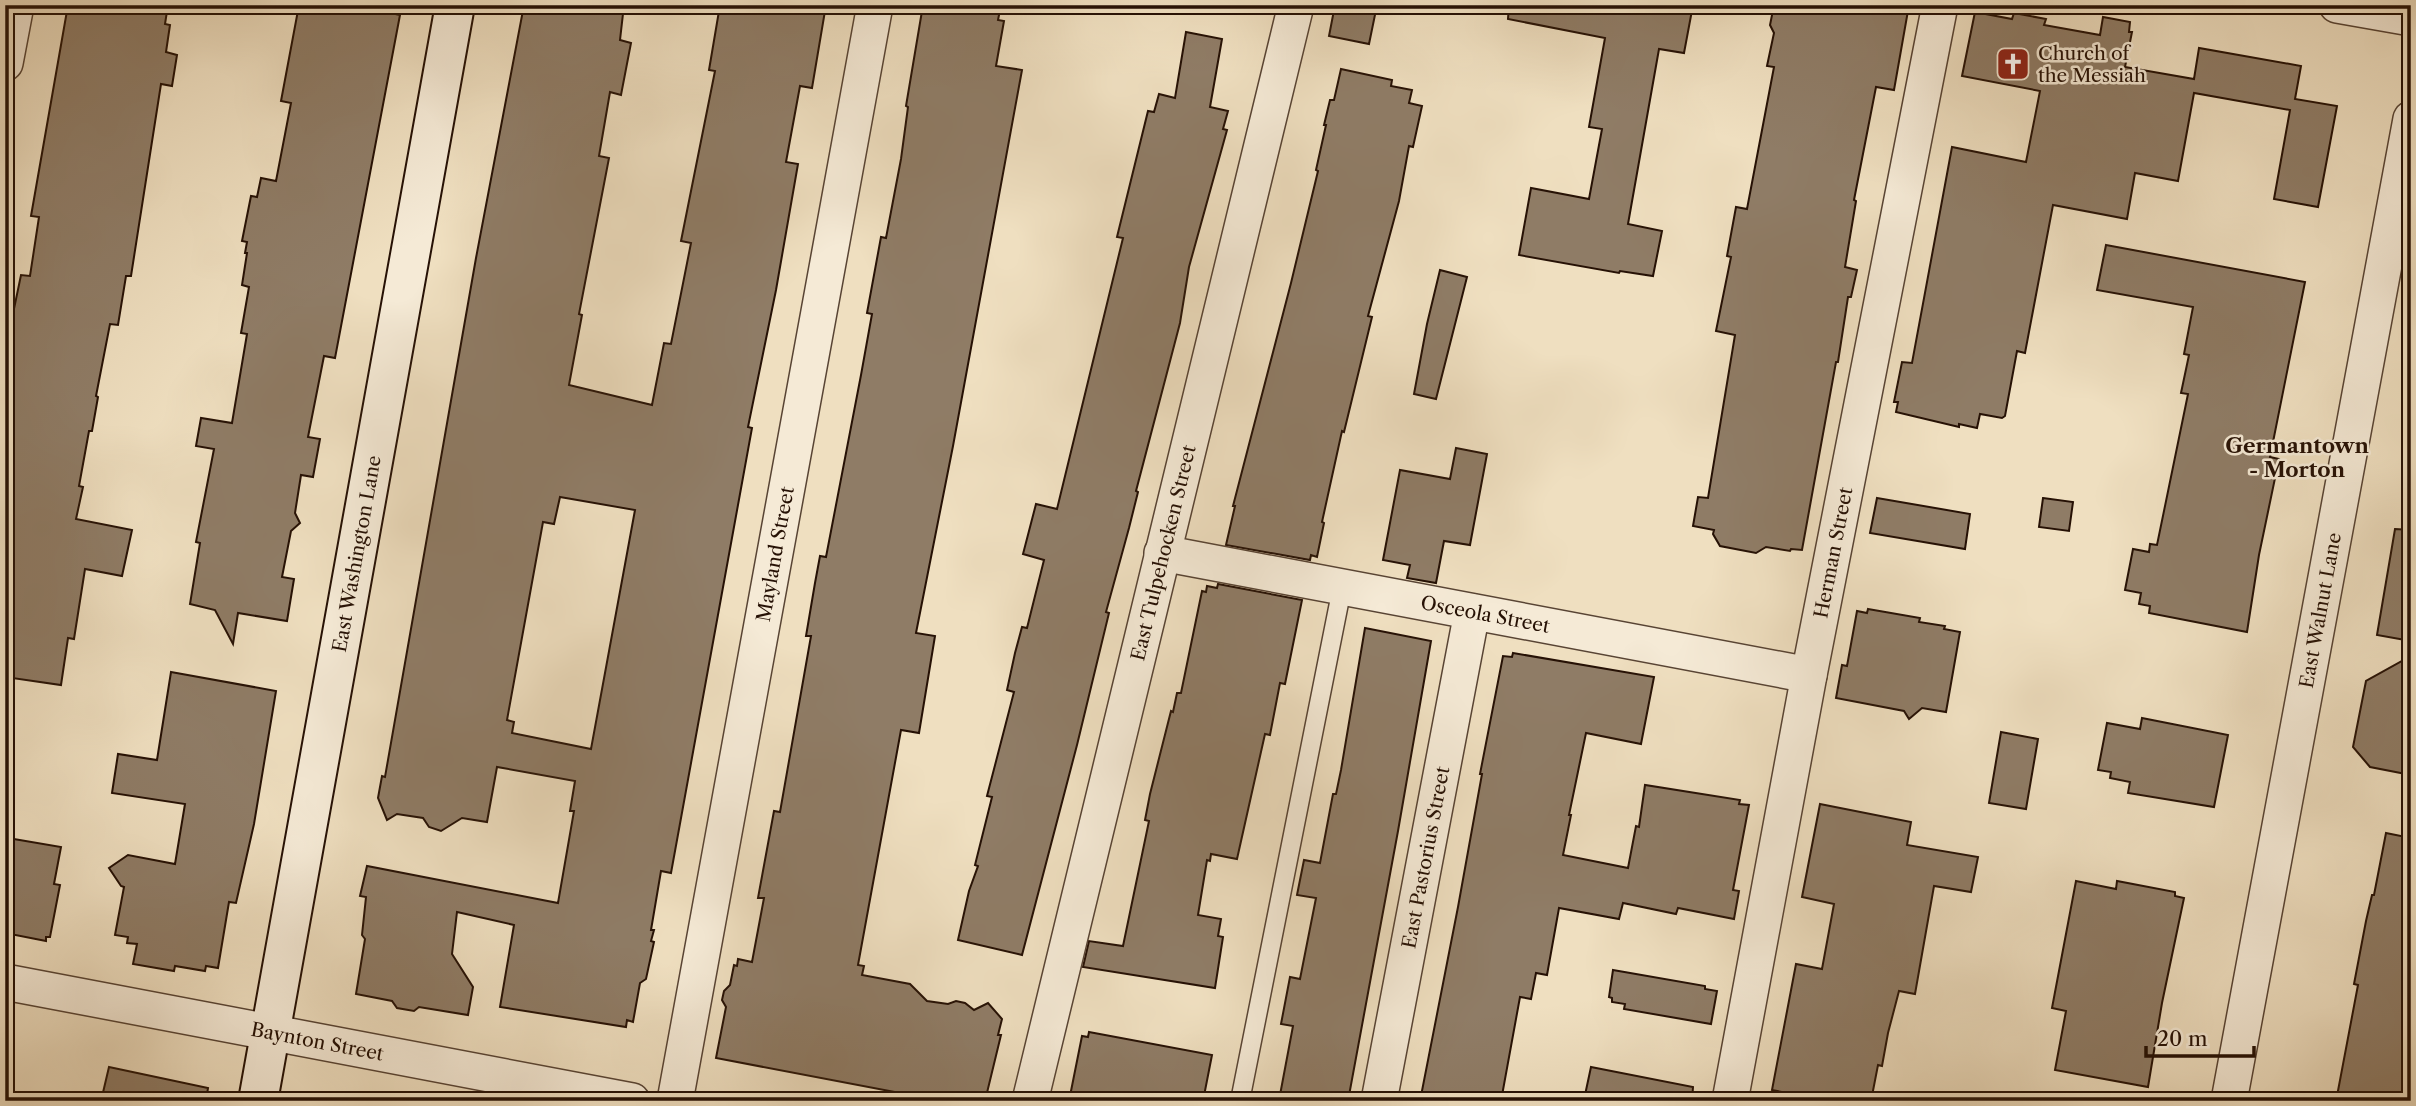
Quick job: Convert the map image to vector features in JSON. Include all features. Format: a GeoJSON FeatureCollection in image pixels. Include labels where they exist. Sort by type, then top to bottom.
{"type":"FeatureCollection","features":[{"type":"Feature","properties":{"kind":"main road","name":"East Washington Lane"},"geometry":{"type":"LineString","coordinates":[[258,1101],[455,5]]}},
{"type":"Feature","properties":{"kind":"street"},"geometry":{"type":"LineString","coordinates":[[5,63],[16,5]]}},
{"type":"Feature","properties":{"kind":"street","name":"Mayland Street"},"geometry":{"type":"LineString","coordinates":[[675,1101],[875,5]]}},
{"type":"Feature","properties":{"kind":"street","name":"East Tulpehocken Street"},"geometry":{"type":"LineString","coordinates":[[1030,1101],[1296,5]]}},
{"type":"Feature","properties":{"kind":"street","name":"Herman Street"},"geometry":{"type":"LineString","coordinates":[[1730,1101],[1809,676],[1940,5]]}},
{"type":"Feature","properties":{"kind":"street"},"geometry":{"type":"LineString","coordinates":[[2337,5],[2411,18]]}},
{"type":"Feature","properties":{"kind":"street","name":"East Walnut Lane"},"geometry":{"type":"LineString","coordinates":[[2229,1101],[2411,119]]}},
{"type":"Feature","properties":{"kind":"street","name":"Osceola Street"},"geometry":{"type":"LineString","coordinates":[[1161,554],[1809,676]]}},
{"type":"Feature","properties":{"kind":"street","name":"East Pastorius Street"},"geometry":{"type":"LineString","coordinates":[[1379,1101],[1472,612]]}},
{"type":"Feature","properties":{"kind":"street","name":"Baynton Street"},"geometry":{"type":"LineString","coordinates":[[5,982],[270,1031],[582,1096],[632,1101]]}},
{"type":"Feature","properties":{"kind":"lane"},"geometry":{"type":"LineString","coordinates":[[1240,1101],[1342,588]]}},
{"type":"Feature","properties":{"kind":"building"},"geometry":{"type":"Polygon","coordinates":[[[68,5],[168,5],[165,24],[170,25],[166,52],[177,55],[172,86],[161,84],[131,276],[126,276],[118,325],[110,324],[92,431],[89,431],[79,486],[83,487],[76,519],[132,530],[122,576],[85,569],[74,639],[68,638],[61,685],[5,677],[5,352],[21,275],[30,276],[39,217],[31,216],[68,5]]]}},
{"type":"Feature","properties":{"kind":"building"},"geometry":{"type":"Polygon","coordinates":[[[299,5],[366,5],[400,15],[335,358],[324,356],[308,437],[320,439],[313,477],[301,475],[295,513],[300,523],[291,531],[282,577],[294,579],[287,621],[238,613],[233,644],[215,610],[190,604],[200,543],[196,542],[214,449],[196,446],[201,418],[232,423],[247,334],[241,333],[249,287],[242,285],[247,242],[242,241],[251,196],[257,197],[261,178],[276,181],[291,103],[281,101],[299,5]]]}},
{"type":"Feature","properties":{"kind":"building"},"geometry":{"type":"Polygon","coordinates":[[[524,5],[624,5],[620,40],[631,43],[621,95],[610,92],[599,156],[609,158],[579,314],[582,315],[569,385],[652,405],[664,343],[671,344],[691,243],[681,241],[715,71],[709,70],[720,5],[826,5],[812,88],[800,86],[786,162],[798,164],[748,427],[752,428],[671,873],[661,871],[651,930],[654,930],[651,941],[654,942],[646,979],[640,983],[633,1022],[627,1020],[626,1027],[500,1007],[514,925],[457,912],[452,954],[473,987],[468,1015],[419,1007],[414,1011],[397,1008],[392,1001],[356,994],[365,939],[362,935],[366,897],[360,896],[367,866],[558,903],[574,811],[570,811],[575,781],[497,767],[487,822],[462,818],[441,831],[429,827],[423,818],[397,814],[387,820],[378,798],[382,776],[385,777],[476,258],[524,5]],[[560,497],[554,524],[543,522],[507,720],[514,722],[512,733],[591,749],[635,510],[560,497]]]}},
{"type":"Feature","properties":{"kind":"building"},"geometry":{"type":"Polygon","coordinates":[[[923,5],[1001,5],[998,20],[1004,21],[996,66],[1022,70],[916,633],[935,636],[919,733],[901,730],[858,965],[864,966],[862,975],[910,984],[927,1001],[948,1004],[956,1001],[965,1003],[974,1010],[988,1003],[1002,1019],[998,1035],[1001,1035],[985,1101],[942,1101],[716,1058],[726,1007],[722,1000],[724,991],[730,985],[738,959],[752,962],[764,898],[758,898],[774,811],[780,812],[811,636],[806,636],[820,556],[826,557],[872,314],[867,313],[881,237],[886,238],[901,159],[906,106],[923,5]]]}},
{"type":"Feature","properties":{"kind":"building"},"geometry":{"type":"Polygon","coordinates":[[[1335,5],[1377,5],[1369,44],[1329,36],[1335,5]]]}},
{"type":"Feature","properties":{"kind":"building"},"geometry":{"type":"Polygon","coordinates":[[[1509,5],[1693,5],[1684,53],[1659,49],[1628,224],[1662,231],[1653,276],[1619,273],[1519,255],[1531,188],[1589,199],[1602,129],[1589,127],[1605,38],[1508,19],[1509,5]]]}},
{"type":"Feature","properties":{"kind":"building"},"geometry":{"type":"Polygon","coordinates":[[[1774,5],[1909,5],[1894,90],[1876,87],[1854,200],[1856,201],[1845,267],[1857,270],[1851,297],[1848,297],[1802,550],[1766,547],[1756,553],[1720,546],[1713,534],[1714,530],[1693,526],[1698,497],[1708,498],[1735,335],[1716,331],[1731,257],[1727,256],[1736,207],[1747,209],[1774,67],[1767,66],[1774,33],[1770,25],[1774,5]]]}},
{"type":"Feature","properties":{"kind":"building"},"geometry":{"type":"Polygon","coordinates":[[[1975,12],[2012,19],[2014,13],[2046,19],[2044,25],[2100,35],[2103,17],[2130,22],[2129,32],[2132,32],[2125,67],[2194,79],[2199,48],[2301,66],[2295,99],[2337,106],[2318,207],[2274,199],[2290,110],[2194,93],[2178,181],[2135,173],[2127,219],[2053,205],[2025,353],[2017,351],[2005,416],[2002,418],[1980,414],[1977,428],[1959,424],[1959,427],[1896,412],[1898,402],[1894,402],[1902,362],[1912,363],[1952,147],[2026,162],[2040,91],[1962,76],[1975,12]]]}},
{"type":"Feature","properties":{"kind":"building"},"geometry":{"type":"Polygon","coordinates":[[[1186,32],[1222,39],[1210,107],[1228,111],[1223,129],[1227,130],[1189,267],[1180,323],[1106,612],[1109,613],[1077,745],[1022,955],[958,940],[969,891],[978,866],[975,865],[992,797],[987,796],[1014,692],[1007,690],[1015,653],[1022,627],[1027,628],[1044,560],[1023,554],[1036,504],[1057,509],[1123,238],[1117,237],[1148,111],[1154,112],[1159,94],[1175,98],[1186,32]]]}},
{"type":"Feature","properties":{"kind":"building"},"geometry":{"type":"Polygon","coordinates":[[[1341,69],[1392,80],[1391,86],[1412,90],[1409,103],[1422,106],[1413,147],[1409,146],[1399,201],[1368,316],[1372,317],[1344,432],[1342,431],[1317,557],[1311,555],[1310,560],[1226,545],[1233,506],[1318,171],[1316,170],[1330,100],[1334,100],[1341,69]]]}},
{"type":"Feature","properties":{"kind":"building"},"geometry":{"type":"Polygon","coordinates":[[[2106,245],[2305,282],[2270,457],[2279,459],[2259,555],[2247,632],[2149,613],[2150,606],[2139,604],[2141,593],[2125,590],[2133,549],[2149,552],[2150,544],[2157,545],[2188,394],[2181,393],[2189,355],[2184,354],[2193,307],[2097,290],[2106,245]]]}},
{"type":"Feature","properties":{"kind":"building"},"geometry":{"type":"Polygon","coordinates":[[[1440,270],[1467,277],[1436,399],[1414,394],[1440,270]]]}},
{"type":"Feature","properties":{"kind":"building"},"geometry":{"type":"Polygon","coordinates":[[[1456,448],[1487,454],[1470,545],[1444,541],[1436,583],[1407,578],[1410,565],[1383,560],[1400,470],[1450,479],[1456,448]]]}},
{"type":"Feature","properties":{"kind":"building"},"geometry":{"type":"Polygon","coordinates":[[[1877,498],[1970,514],[1965,549],[1870,533],[1877,498]]]}},
{"type":"Feature","properties":{"kind":"building"},"geometry":{"type":"Polygon","coordinates":[[[2043,498],[2073,502],[2069,531],[2039,527],[2043,498]]]}},
{"type":"Feature","properties":{"kind":"building"},"geometry":{"type":"Polygon","coordinates":[[[2395,529],[2411,530],[2411,641],[2377,635],[2395,529]]]}},
{"type":"Feature","properties":{"kind":"building"},"geometry":{"type":"Polygon","coordinates":[[[1218,584],[1302,600],[1285,684],[1280,683],[1270,735],[1265,734],[1237,859],[1211,854],[1210,861],[1207,860],[1198,915],[1221,919],[1218,936],[1223,937],[1215,988],[1083,967],[1089,941],[1123,946],[1149,821],[1145,820],[1150,794],[1171,711],[1173,712],[1177,693],[1181,693],[1202,591],[1206,592],[1207,586],[1217,588],[1218,584]]]}},
{"type":"Feature","properties":{"kind":"building"},"geometry":{"type":"Polygon","coordinates":[[[1868,609],[1920,618],[1919,622],[1945,626],[1944,629],[1960,632],[1946,712],[1922,708],[1909,719],[1904,711],[1836,698],[1842,665],[1847,666],[1857,611],[1867,613],[1868,609]]]}},
{"type":"Feature","properties":{"kind":"building"},"geometry":{"type":"Polygon","coordinates":[[[1365,628],[1431,641],[1348,1101],[1308,1101],[1280,1095],[1293,1026],[1281,1024],[1290,977],[1300,979],[1316,898],[1297,895],[1304,860],[1320,863],[1333,794],[1336,794],[1341,770],[1365,628]]]}},
{"type":"Feature","properties":{"kind":"building"},"geometry":{"type":"Polygon","coordinates":[[[1513,653],[1654,677],[1641,744],[1586,733],[1563,855],[1628,868],[1636,826],[1639,827],[1645,785],[1740,800],[1739,804],[1749,805],[1733,890],[1739,891],[1734,919],[1678,908],[1676,914],[1623,903],[1619,919],[1559,908],[1547,975],[1536,973],[1531,999],[1520,997],[1501,1101],[1420,1101],[1503,656],[1512,657],[1513,653]]]}},
{"type":"Feature","properties":{"kind":"building"},"geometry":{"type":"Polygon","coordinates":[[[2411,656],[2411,775],[2370,767],[2353,747],[2366,681],[2411,656]]]}},
{"type":"Feature","properties":{"kind":"building"},"geometry":{"type":"Polygon","coordinates":[[[171,672],[276,691],[254,824],[236,903],[229,902],[218,968],[206,966],[205,971],[175,966],[174,971],[133,964],[137,944],[127,943],[128,937],[115,935],[124,887],[109,868],[128,855],[175,864],[185,804],[112,793],[118,754],[157,760],[171,672]]]}},
{"type":"Feature","properties":{"kind":"building"},"geometry":{"type":"Polygon","coordinates":[[[2142,718],[2228,735],[2214,807],[2128,793],[2130,782],[2110,778],[2111,772],[2098,770],[2107,723],[2140,729],[2142,718]]]}},
{"type":"Feature","properties":{"kind":"building"},"geometry":{"type":"Polygon","coordinates":[[[2001,732],[2038,739],[2026,809],[1989,803],[2001,732]]]}},
{"type":"Feature","properties":{"kind":"building"},"geometry":{"type":"Polygon","coordinates":[[[1820,804],[1911,822],[1907,845],[1978,857],[1971,892],[1934,886],[1915,994],[1899,991],[1871,1101],[1828,1101],[1772,1090],[1796,964],[1822,969],[1834,904],[1802,897],[1820,804]]]}},
{"type":"Feature","properties":{"kind":"building"},"geometry":{"type":"Polygon","coordinates":[[[2386,833],[2411,838],[2411,1101],[2345,1101],[2345,1098],[2337,1096],[2358,985],[2354,984],[2386,833]]]}},
{"type":"Feature","properties":{"kind":"building"},"geometry":{"type":"Polygon","coordinates":[[[8,838],[61,847],[54,884],[60,885],[50,937],[46,937],[46,941],[5,933],[5,853],[8,838]]]}},
{"type":"Feature","properties":{"kind":"building"},"geometry":{"type":"Polygon","coordinates":[[[2076,881],[2116,889],[2117,881],[2175,892],[2175,896],[2184,898],[2148,1087],[2055,1070],[2066,1011],[2052,1008],[2076,881]]]}},
{"type":"Feature","properties":{"kind":"building"},"geometry":{"type":"Polygon","coordinates":[[[1613,970],[1705,986],[1705,989],[1717,991],[1711,1024],[1624,1009],[1625,1004],[1612,1002],[1609,997],[1613,970]]]}},
{"type":"Feature","properties":{"kind":"building"},"geometry":{"type":"Polygon","coordinates":[[[1089,1032],[1212,1055],[1203,1101],[1069,1101],[1082,1036],[1088,1037],[1089,1032]]]}},
{"type":"Feature","properties":{"kind":"building"},"geometry":{"type":"Polygon","coordinates":[[[109,1067],[208,1088],[206,1101],[101,1101],[109,1067]]]}},
{"type":"Feature","properties":{"kind":"building"},"geometry":{"type":"Polygon","coordinates":[[[1591,1067],[1693,1087],[1692,1101],[1611,1101],[1585,1095],[1591,1067]]]}},
{"type":"Feature","properties":{"kind":"place","name":"Church of the Messiah"},"geometry":{"type":"Point","coordinates":[2013,64]}},
{"type":"Feature","properties":{"kind":"district","name":"Germantown - Morton"},"geometry":{"type":"Point","coordinates":[2297,458]}}]}
